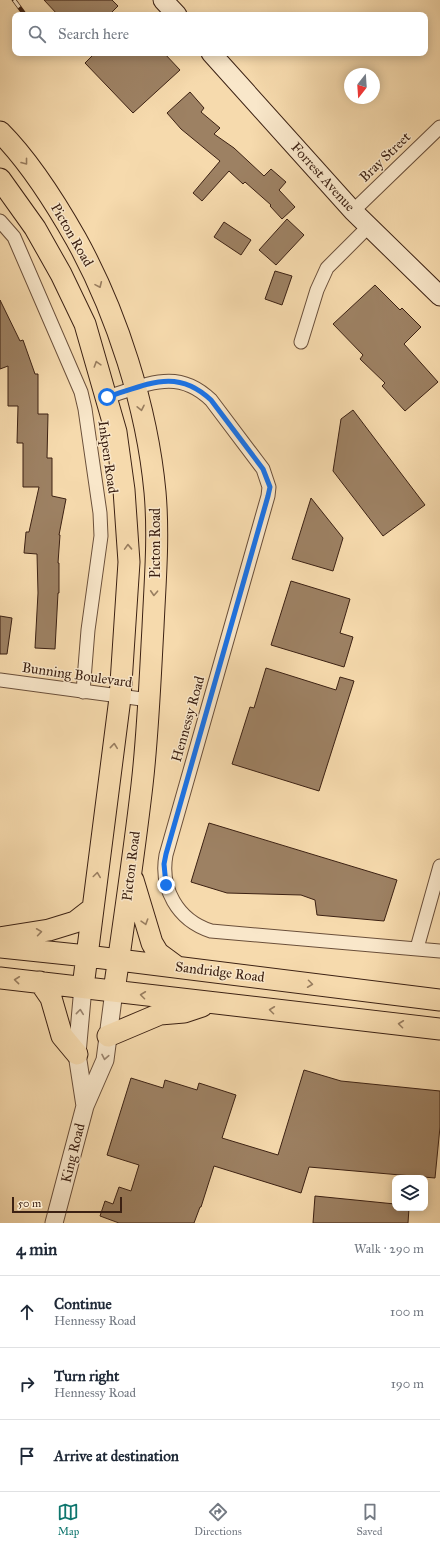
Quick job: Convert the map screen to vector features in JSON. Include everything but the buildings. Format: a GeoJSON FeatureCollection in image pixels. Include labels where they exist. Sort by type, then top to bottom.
{"type":"FeatureCollection","features":[{"type":"Feature","properties":{"kind":"main road"},"geometry":{"type":"LineString","coordinates":[[163,0],[174,12]]}},
{"type":"Feature","properties":{"kind":"main road","name":"Forrest Avenue"},"geometry":{"type":"LineString","coordinates":[[214,56],[368,227],[440,296]]}},
{"type":"Feature","properties":{"kind":"main road","name":"Picton Road"},"geometry":{"type":"LineString","coordinates":[[0,132],[35,176],[61,213],[100,286],[136,388],[149,447],[155,492],[157,536],[149,700],[142,783],[114,991]]}},
{"type":"Feature","properties":{"kind":"main road","name":"Picton Road"},"geometry":{"type":"LineString","coordinates":[[0,179],[35,228],[64,281],[85,324],[116,432],[128,532],[129,562],[120,698],[83,987]]}},
{"type":"Feature","properties":{"kind":"main road"},"geometry":{"type":"LineString","coordinates":[[130,871],[152,943],[158,953],[177,967]]}},
{"type":"Feature","properties":{"kind":"main road"},"geometry":{"type":"LineString","coordinates":[[0,938],[56,928],[75,922],[93,908]]}},
{"type":"Feature","properties":{"kind":"main road","name":"Sandridge Road"},"geometry":{"type":"LineString","coordinates":[[0,947],[87,956],[440,1000]]}},
{"type":"Feature","properties":{"kind":"main road"},"geometry":{"type":"LineString","coordinates":[[0,978],[440,1029]]}},
{"type":"Feature","properties":{"kind":"main road"},"geometry":{"type":"LineString","coordinates":[[40,982],[51,998],[62,1036],[76,1054]]}},
{"type":"Feature","properties":{"kind":"main road"},"geometry":{"type":"LineString","coordinates":[[108,1036],[160,1014],[184,1012],[212,1002]]}},
{"type":"Feature","properties":{"kind":"street","name":"Bray Street"},"geometry":{"type":"LineString","coordinates":[[353,211],[440,127]]}},
{"type":"Feature","properties":{"kind":"street","name":"Inkpen Road"},"geometry":{"type":"LineString","coordinates":[[0,221],[14,237],[81,392],[85,408],[100,513],[101,536],[88,630],[84,692]]}},
{"type":"Feature","properties":{"kind":"street"},"geometry":{"type":"LineString","coordinates":[[301,342],[316,290],[328,268],[368,227]]}},
{"type":"Feature","properties":{"kind":"street","name":"Hennessy Road"},"geometry":{"type":"LineString","coordinates":[[107,397],[163,381],[176,380],[202,391],[211,400],[263,469],[270,487],[166,854],[164,874],[169,895],[177,908],[192,923],[211,931],[440,951]]}},
{"type":"Feature","properties":{"kind":"street","name":"Bunning Boulevard"},"geometry":{"type":"LineString","coordinates":[[0,680],[120,698],[149,700]]}},
{"type":"Feature","properties":{"kind":"street"},"geometry":{"type":"LineString","coordinates":[[417,948],[440,866]]}},
{"type":"Feature","properties":{"kind":"street","name":"King Road"},"geometry":{"type":"LineString","coordinates":[[83,987],[76,1054],[85,1106]]}},
{"type":"Feature","properties":{"kind":"street","name":"King Road"},"geometry":{"type":"LineString","coordinates":[[54,1223],[85,1106],[106,1060],[114,991]]}},
{"type":"Feature","properties":{"kind":"railway"},"geometry":{"type":"LineString","coordinates":[[14,0],[23,12]]}},
{"type":"Feature","properties":{"kind":"route"},"geometry":{"type":"LineString","coordinates":[[107,397],[163,381],[176,380],[189,384],[202,391],[211,400],[263,469],[268,478],[270,487],[166,854],[164,864],[166,885]]}}]}
